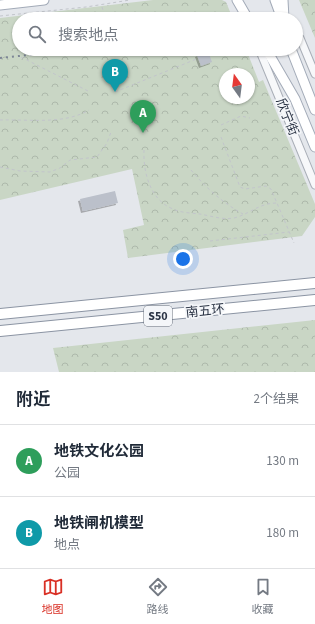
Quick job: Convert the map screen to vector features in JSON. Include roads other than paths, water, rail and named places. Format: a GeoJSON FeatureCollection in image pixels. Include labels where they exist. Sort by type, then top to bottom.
{"type":"FeatureCollection","features":[{"type":"Feature","properties":{"kind":"highway","name":"南五环"},"geometry":{"type":"LineString","coordinates":[[0,314],[315,284]]}},
{"type":"Feature","properties":{"kind":"highway","name":"南五环"},"geometry":{"type":"LineString","coordinates":[[0,331],[315,300]]}},
{"type":"Feature","properties":{"kind":"main road"},"geometry":{"type":"LineString","coordinates":[[0,5],[44,0]]}},
{"type":"Feature","properties":{"kind":"main road"},"geometry":{"type":"LineString","coordinates":[[237,0],[244,12]]}},
{"type":"Feature","properties":{"kind":"main road"},"geometry":{"type":"LineString","coordinates":[[244,0],[249,12]]}},
{"type":"Feature","properties":{"kind":"main road"},"geometry":{"type":"LineString","coordinates":[[274,0],[280,12]]}},
{"type":"Feature","properties":{"kind":"main road"},"geometry":{"type":"LineString","coordinates":[[283,0],[283,12]]}},
{"type":"Feature","properties":{"kind":"main road","name":"欣宁街"},"geometry":{"type":"LineString","coordinates":[[270,56],[295,99],[315,147]]}},
{"type":"Feature","properties":{"kind":"main road"},"geometry":{"type":"LineString","coordinates":[[294,56],[315,110]]}},
{"type":"Feature","properties":{"kind":"street"},"geometry":{"type":"LineString","coordinates":[[303,45],[315,74]]}},
{"type":"Feature","properties":{"kind":"street","name":"欣宁街"},"geometry":{"type":"LineString","coordinates":[[263,56],[315,185]]}},
{"type":"Feature","properties":{"kind":"railway"},"geometry":{"type":"LineString","coordinates":[[0,58],[19,56]]}},
{"type":"Feature","properties":{"kind":"place","name":"地铁闸机模型"},"geometry":{"type":"Point","coordinates":[115,92]}},
{"type":"Feature","properties":{"kind":"place","name":"地铁文化公园"},"geometry":{"type":"Point","coordinates":[143,133]}}]}
